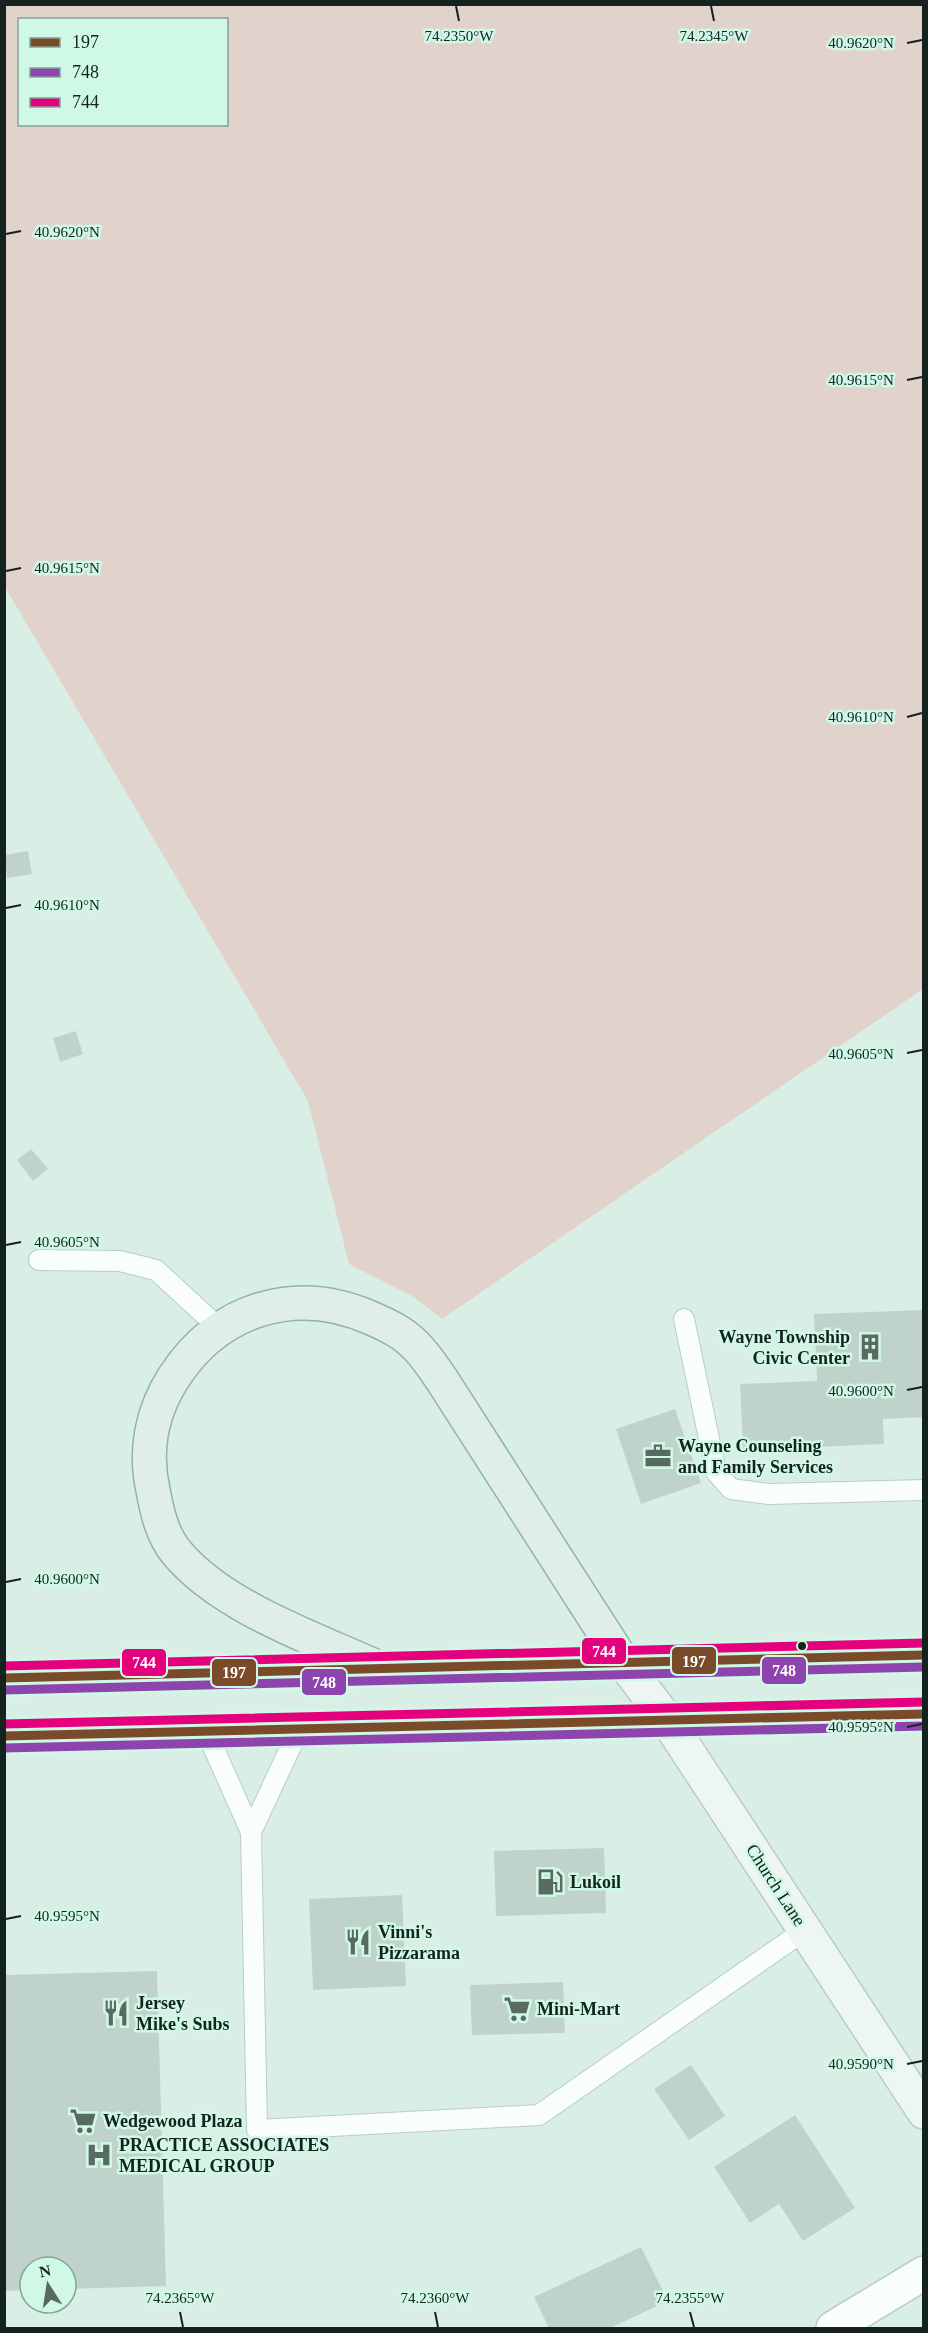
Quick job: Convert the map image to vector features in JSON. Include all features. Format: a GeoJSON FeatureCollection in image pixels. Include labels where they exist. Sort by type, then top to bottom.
{"type":"FeatureCollection","features":[{"type":"Feature","properties":{"kind":"main road"},"geometry":{"type":"LineString","coordinates":[[381,1669],[254,1611],[206,1581],[176,1552],[159,1521],[150,1476],[151,1429],[161,1401],[183,1363],[202,1341],[219,1328],[262,1308],[285,1304],[326,1304],[352,1310],[393,1328],[412,1342],[425,1355],[442,1380],[623,1662]]}},
{"type":"Feature","properties":{"kind":"main road"},"geometry":{"type":"LineString","coordinates":[[4,1678],[924,1655]]}},
{"type":"Feature","properties":{"kind":"main road"},"geometry":{"type":"LineString","coordinates":[[4,1736],[924,1714]]}},
{"type":"Feature","properties":{"kind":"street","name":"Church Lane"},"geometry":{"type":"LineString","coordinates":[[623,1662],[667,1720],[924,2112]]}},
{"type":"Feature","properties":{"kind":"street"},"geometry":{"type":"LineString","coordinates":[[833,2328],[924,2273]]}},
{"type":"Feature","properties":{"kind":"lane"},"geometry":{"type":"LineString","coordinates":[[39,1260],[120,1261],[156,1270],[219,1328]]}},
{"type":"Feature","properties":{"kind":"lane"},"geometry":{"type":"LineString","coordinates":[[684,1319],[716,1472],[731,1489],[769,1494],[924,1490]]}},
{"type":"Feature","properties":{"kind":"lane"},"geometry":{"type":"LineString","coordinates":[[251,1832],[299,1729]]}},
{"type":"Feature","properties":{"kind":"lane"},"geometry":{"type":"LineString","coordinates":[[206,1731],[251,1832],[257,2130],[539,2115],[805,1930]]}},
{"type":"Feature","properties":{"kind":"shaded area"},"geometry":{"type":"Polygon","coordinates":[[[4,5],[923,5],[923,989],[442,1319],[414,1297],[349,1264],[308,1101],[5,587],[4,5]]]}},
{"type":"Feature","properties":{"kind":"building"},"geometry":{"type":"Polygon","coordinates":[[[28,851],[32,874],[7,878],[5,855],[28,851]]]}},
{"type":"Feature","properties":{"kind":"building"},"geometry":{"type":"Polygon","coordinates":[[[76,1031],[83,1054],[60,1062],[53,1038],[76,1031]]]}},
{"type":"Feature","properties":{"kind":"building"},"geometry":{"type":"Polygon","coordinates":[[[31,1149],[48,1169],[33,1181],[17,1160],[31,1149]]]}},
{"type":"Feature","properties":{"kind":"building","name":"Wayne Township Civic Center"},"geometry":{"type":"Polygon","coordinates":[[[924,1310],[924,1417],[883,1419],[884,1444],[743,1450],[740,1384],[817,1381],[814,1314],[924,1310]]]}},
{"type":"Feature","properties":{"kind":"building","name":"Wayne Counseling and Family Services"},"geometry":{"type":"Polygon","coordinates":[[[675,1409],[701,1483],[641,1504],[616,1429],[675,1409]]]}},
{"type":"Feature","properties":{"kind":"building","name":"Lukoil"},"geometry":{"type":"Polygon","coordinates":[[[604,1848],[606,1913],[496,1916],[494,1851],[604,1848]]]}},
{"type":"Feature","properties":{"kind":"building","name":"Vinni's Pizzarama"},"geometry":{"type":"Polygon","coordinates":[[[402,1895],[406,1986],[313,1990],[309,1899],[402,1895]]]}},
{"type":"Feature","properties":{"kind":"building","name":"Wedgewood Plaza"},"geometry":{"type":"Polygon","coordinates":[[[157,1971],[166,2286],[78,2289],[78,2255],[18,2255],[18,2290],[5,2291],[5,1975],[157,1971]]]}},
{"type":"Feature","properties":{"kind":"building","name":"Mini-Mart"},"geometry":{"type":"Polygon","coordinates":[[[563,1982],[565,2033],[472,2035],[470,1985],[563,1982]]]}},
{"type":"Feature","properties":{"kind":"building"},"geometry":{"type":"Polygon","coordinates":[[[691,2065],[725,2116],[689,2140],[654,2089],[691,2065]]]}},
{"type":"Feature","properties":{"kind":"building"},"geometry":{"type":"Polygon","coordinates":[[[795,2115],[855,2208],[803,2241],[779,2204],[750,2223],[714,2167],[795,2115]]]}},
{"type":"Feature","properties":{"kind":"building"},"geometry":{"type":"Polygon","coordinates":[[[641,2247],[668,2301],[610,2328],[549,2328],[534,2297],[641,2247]]]}},
{"type":"Feature","properties":{"kind":"transit line","name":"744"},"geometry":{"type":"LineString","coordinates":[[4,1666],[924,1643]]}},
{"type":"Feature","properties":{"kind":"transit line","name":"197"},"geometry":{"type":"LineString","coordinates":[[4,1678],[924,1655]]}},
{"type":"Feature","properties":{"kind":"transit line","name":"748"},"geometry":{"type":"LineString","coordinates":[[4,1690],[924,1667]]}},
{"type":"Feature","properties":{"kind":"transit line","name":"744"},"geometry":{"type":"LineString","coordinates":[[4,1724],[924,1702]]}},
{"type":"Feature","properties":{"kind":"transit line","name":"197"},"geometry":{"type":"LineString","coordinates":[[4,1736],[924,1714]]}},
{"type":"Feature","properties":{"kind":"transit line","name":"748"},"geometry":{"type":"LineString","coordinates":[[4,1748],[924,1726]]}},
{"type":"Feature","properties":{"kind":"place","name":"Wayne Township Civic Center"},"geometry":{"type":"Point","coordinates":[870,1347]}},
{"type":"Feature","properties":{"kind":"place","name":"Wayne Counseling and Family Services"},"geometry":{"type":"Point","coordinates":[658,1456]}},
{"type":"Feature","properties":{"kind":"place","name":"Lukoil"},"geometry":{"type":"Point","coordinates":[550,1882]}},
{"type":"Feature","properties":{"kind":"place","name":"Vinni's Pizzarama"},"geometry":{"type":"Point","coordinates":[358,1942]}},
{"type":"Feature","properties":{"kind":"place","name":"Mini-Mart"},"geometry":{"type":"Point","coordinates":[517,2009]}},
{"type":"Feature","properties":{"kind":"place","name":"Jersey Mike's Subs"},"geometry":{"type":"Point","coordinates":[116,2013]}},
{"type":"Feature","properties":{"kind":"place","name":"Wedgewood Plaza"},"geometry":{"type":"Point","coordinates":[83,2121]}},
{"type":"Feature","properties":{"kind":"place","name":"PRACTICE ASSOCIATES MEDICAL GROUP"},"geometry":{"type":"Point","coordinates":[99,2155]}}]}
